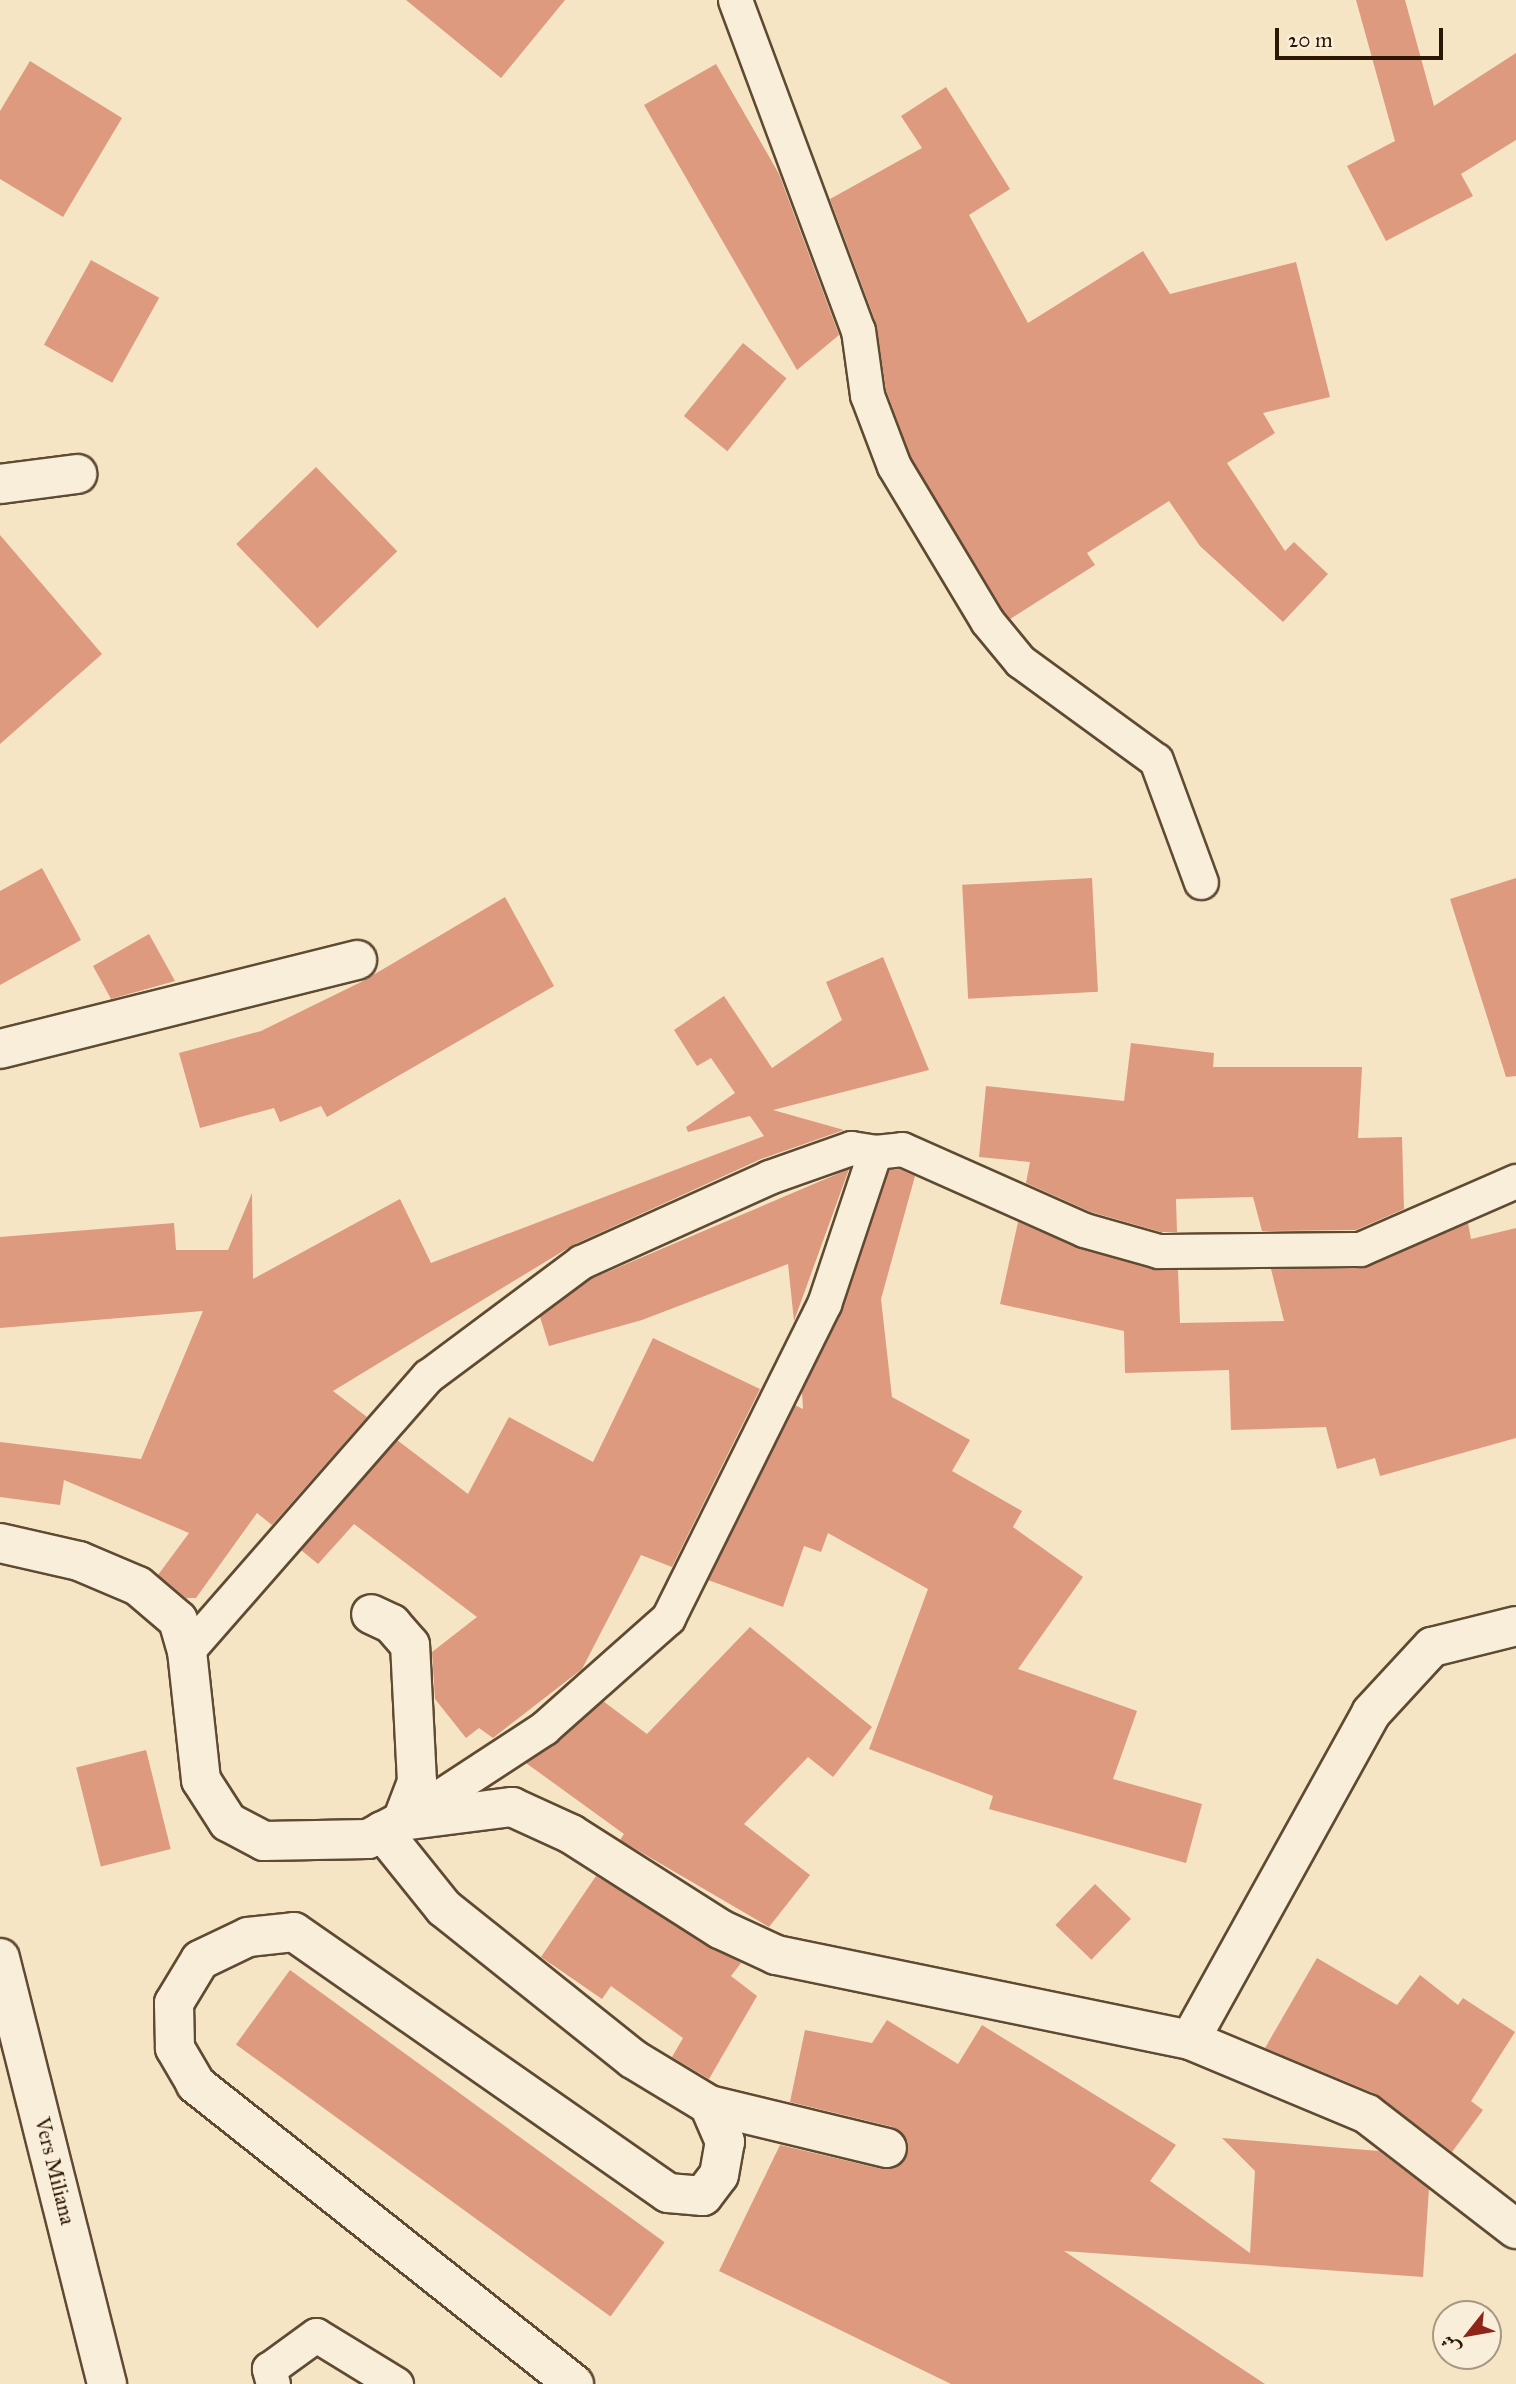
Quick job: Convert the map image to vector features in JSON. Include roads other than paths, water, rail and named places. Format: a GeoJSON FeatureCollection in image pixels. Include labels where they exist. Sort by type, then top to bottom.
{"type":"FeatureCollection","features":[{"type":"Feature","properties":{"kind":"street"},"geometry":{"type":"LineString","coordinates":[[0,484],[77,474]]}},
{"type":"Feature","properties":{"kind":"street"},"geometry":{"type":"LineString","coordinates":[[0,1049],[357,960]]}},
{"type":"Feature","properties":{"kind":"street"},"geometry":{"type":"LineString","coordinates":[[0,1542],[79,1561],[138,1586],[178,1620],[187,1651],[201,1780],[228,1822],[264,1841],[368,1839],[392,1826],[512,1807],[570,1834],[720,1929],[776,1955],[1191,2040],[1367,2114],[1516,2229]]}},
{"type":"Feature","properties":{"kind":"street"},"geometry":{"type":"LineString","coordinates":[[371,1614],[392,1624],[410,1645],[417,1782],[392,1826]]}},
{"type":"Feature","properties":{"kind":"street"},"geometry":{"type":"LineString","coordinates":[[1191,2040],[1371,1713],[1432,1647],[1516,1626]]}},
{"type":"Feature","properties":{"kind":"street"},"geometry":{"type":"LineString","coordinates":[[392,1826],[444,1908],[633,2059],[709,2105],[887,2148]]}},
{"type":"Feature","properties":{"kind":"street"},"geometry":{"type":"LineString","coordinates":[[574,2384],[196,2084],[175,2048],[174,2003],[200,1960],[248,1937],[294,1932],[668,2193],[703,2196],[719,2175],[725,2141],[709,2105]]}},
{"type":"Feature","properties":{"kind":"street","name":"Vers Miliana"},"geometry":{"type":"LineString","coordinates":[[0,1958],[107,2384]]}},
{"type":"Feature","properties":{"kind":"lane"},"geometry":{"type":"LineString","coordinates":[[735,0],[858,330],[867,395],[894,466],[987,621],[1020,661],[1156,760],[1201,882]]}},
{"type":"Feature","properties":{"kind":"lane"},"geometry":{"type":"LineString","coordinates":[[187,1651],[428,1376],[581,1262],[769,1177],[851,1147],[875,1152],[902,1149],[1084,1230],[1158,1251],[1360,1249],[1516,1181]]}},
{"type":"Feature","properties":{"kind":"lane"},"geometry":{"type":"LineString","coordinates":[[392,1826],[544,1728],[668,1618],[824,1304],[875,1152]]}},
{"type":"Feature","properties":{"kind":"lane"},"geometry":{"type":"LineString","coordinates":[[273,2384],[269,2369],[316,2335],[396,2384]]}}]}
